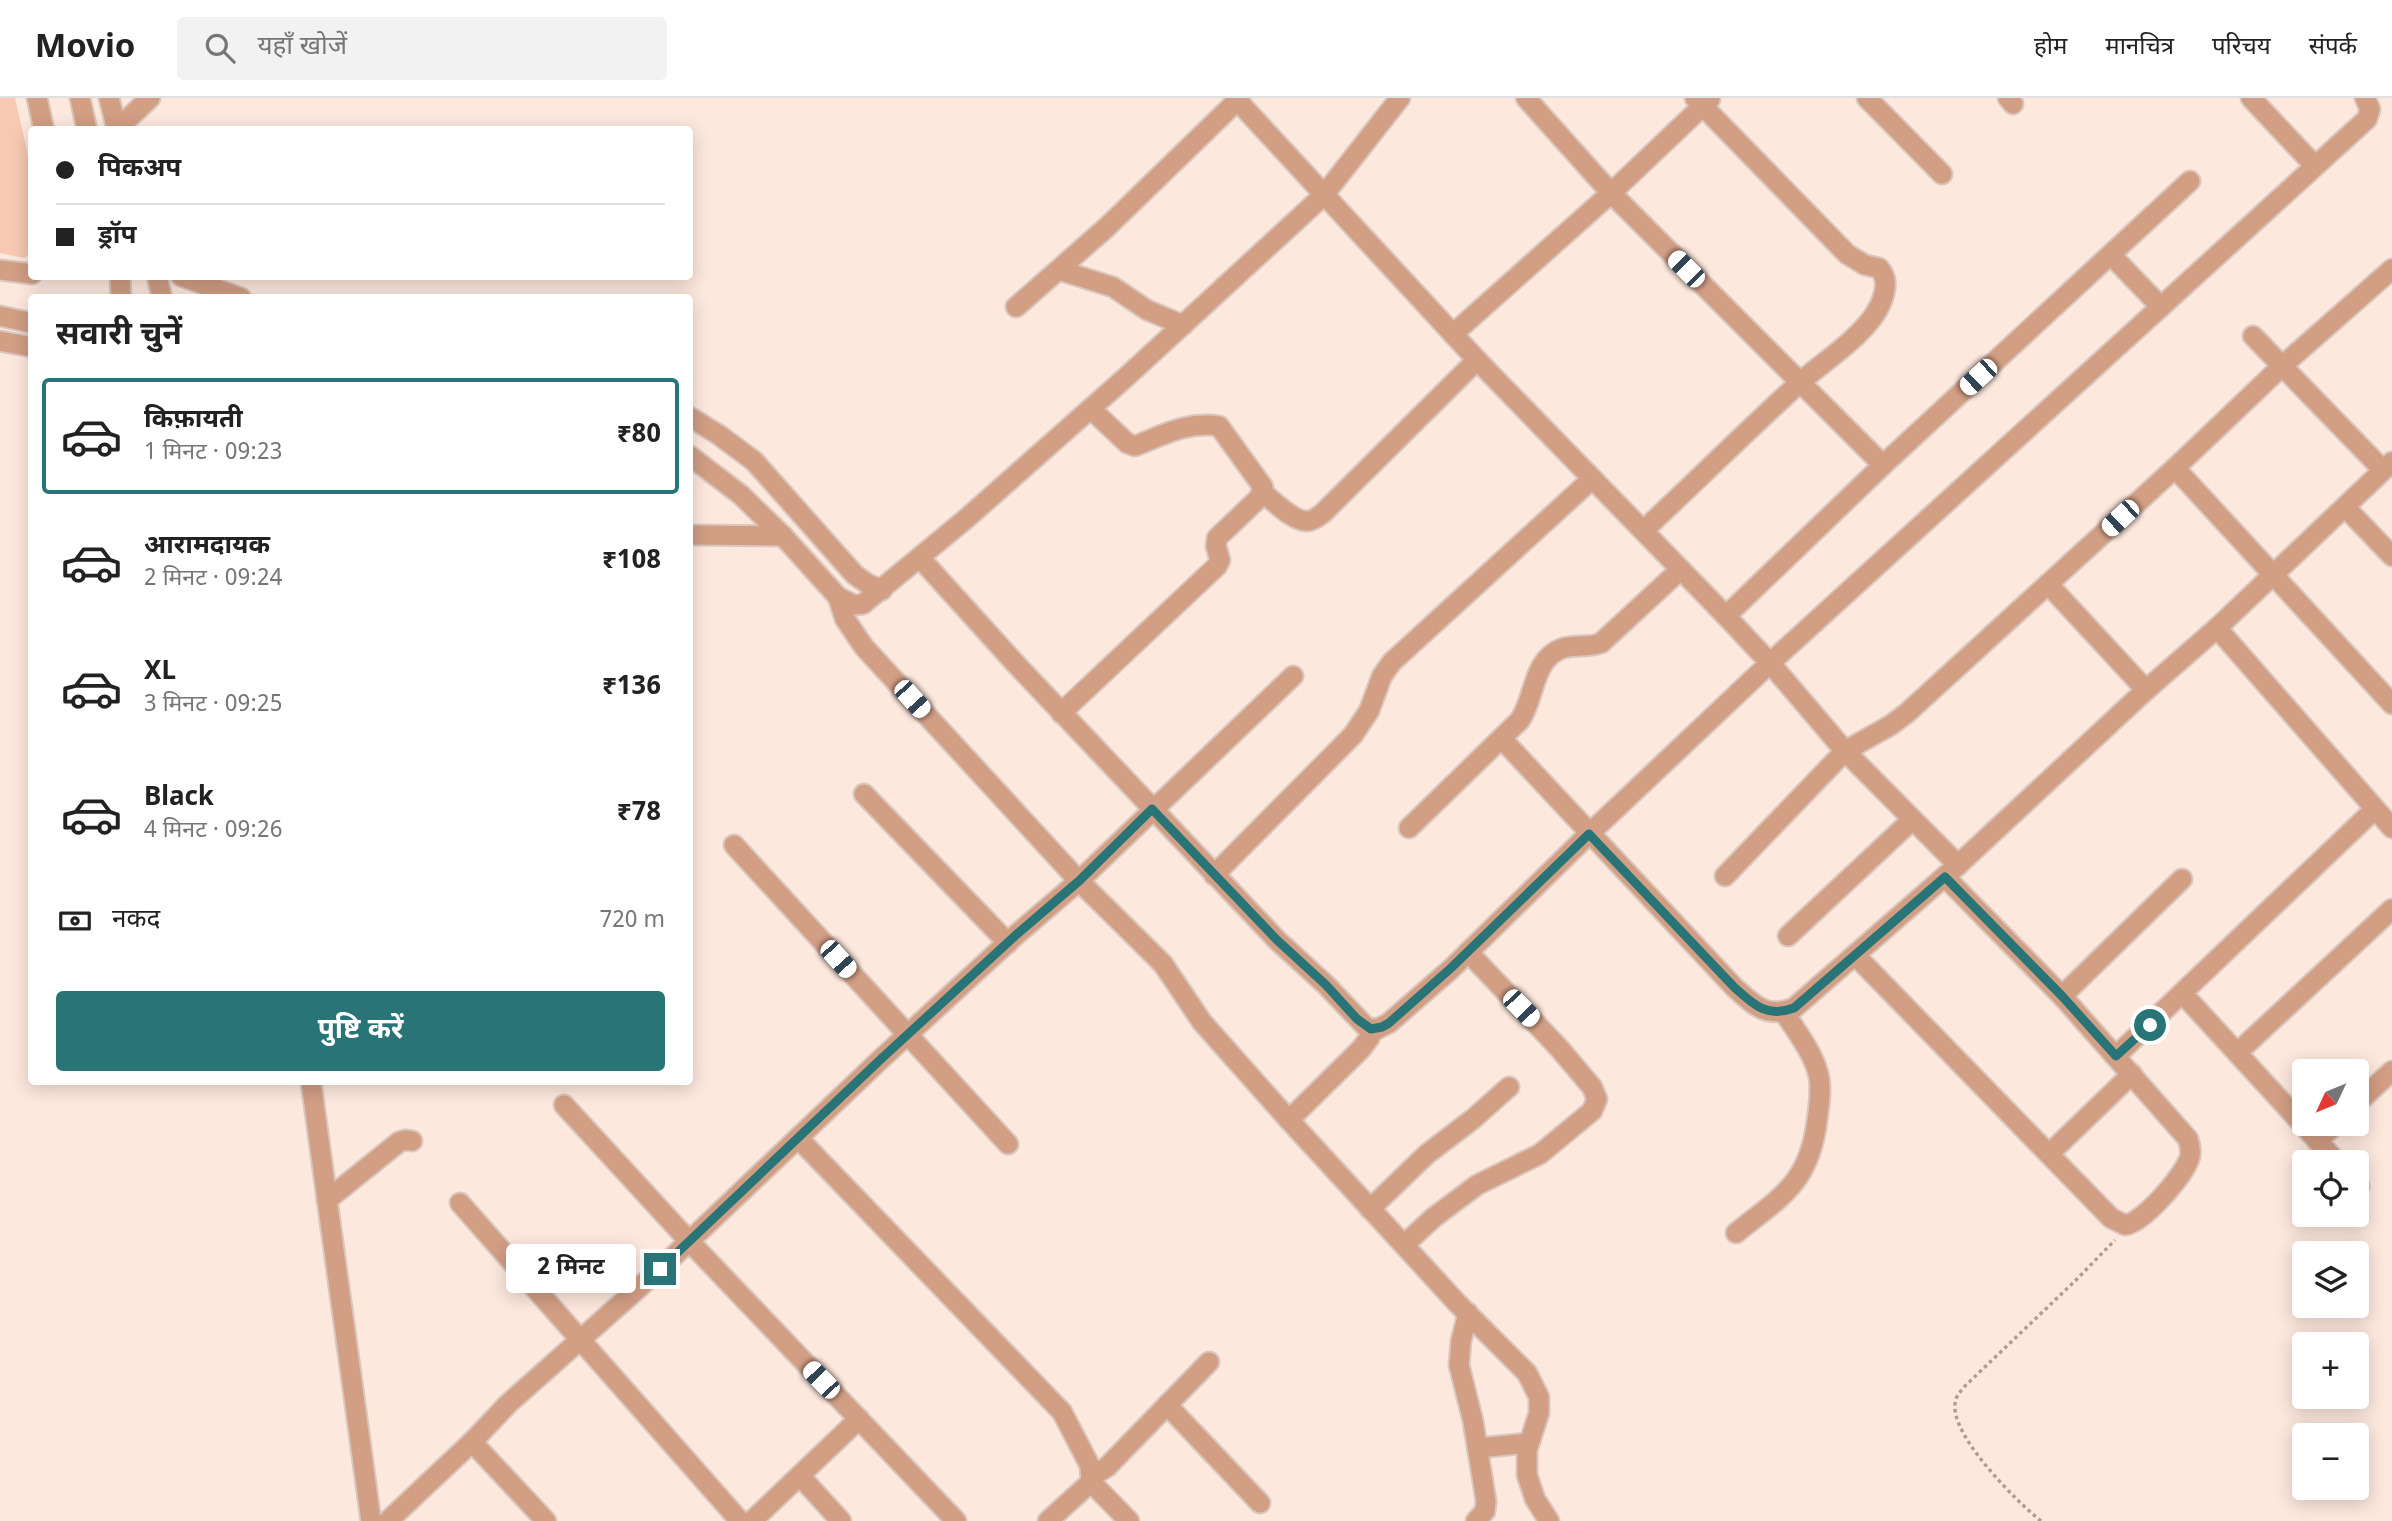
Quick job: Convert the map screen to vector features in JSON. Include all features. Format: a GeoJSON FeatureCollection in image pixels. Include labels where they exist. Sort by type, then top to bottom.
{"type":"FeatureCollection","features":[{"type":"Feature","properties":{"kind":"street"},"geometry":{"type":"LineString","coordinates":[[37,98],[43,126]]}},
{"type":"Feature","properties":{"kind":"street"},"geometry":{"type":"LineString","coordinates":[[80,98],[86,126]]}},
{"type":"Feature","properties":{"kind":"street"},"geometry":{"type":"LineString","coordinates":[[109,98],[116,126]]}},
{"type":"Feature","properties":{"kind":"street"},"geometry":{"type":"LineString","coordinates":[[120,126],[150,98]]}},
{"type":"Feature","properties":{"kind":"street"},"geometry":{"type":"LineString","coordinates":[[693,458],[720,477],[783,536],[838,597],[854,605],[863,604],[1091,409],[1324,195],[1400,98]]}},
{"type":"Feature","properties":{"kind":"street"},"geometry":{"type":"LineString","coordinates":[[1526,98],[1611,193],[1882,465]]}},
{"type":"Feature","properties":{"kind":"street"},"geometry":{"type":"LineString","coordinates":[[1867,98],[1942,174]]}},
{"type":"Feature","properties":{"kind":"street"},"geometry":{"type":"LineString","coordinates":[[2251,98],[2314,165]]}},
{"type":"Feature","properties":{"kind":"street"},"geometry":{"type":"LineString","coordinates":[[920,558],[1061,713],[1277,940],[1326,985],[1357,1019],[1371,1029],[1382,1027],[1468,952],[1770,663],[2367,118],[2370,109],[2365,98]]}},
{"type":"Feature","properties":{"kind":"street"},"geometry":{"type":"LineString","coordinates":[[1016,307],[1140,196],[1237,99],[1477,360],[1726,616],[1845,751],[1912,820],[1951,871],[2183,1132],[2191,1149],[2189,1159],[2176,1179],[2154,1204],[2130,1225],[2111,1218],[1855,955]]}},
{"type":"Feature","properties":{"kind":"street"},"geometry":{"type":"LineString","coordinates":[[1453,334],[1611,193],[1703,101],[1847,254],[1865,265],[1879,268],[1886,279],[1881,305],[1866,326],[1799,383],[1644,530]]}},
{"type":"Feature","properties":{"kind":"street"},"geometry":{"type":"LineString","coordinates":[[1726,616],[1882,465],[2190,181]]}},
{"type":"Feature","properties":{"kind":"street"},"geometry":{"type":"LineString","coordinates":[[2111,255],[2161,307]]}},
{"type":"Feature","properties":{"kind":"street"},"geometry":{"type":"LineString","coordinates":[[1725,876],[1845,751],[1899,720],[2175,468],[2281,367],[2392,269]]}},
{"type":"Feature","properties":{"kind":"street"},"geometry":{"type":"LineString","coordinates":[[0,270],[28,274]]}},
{"type":"Feature","properties":{"kind":"street"},"geometry":{"type":"LineString","coordinates":[[1059,270],[1113,287],[1147,310],[1183,325]]}},
{"type":"Feature","properties":{"kind":"street"},"geometry":{"type":"LineString","coordinates":[[192,280],[230,294]]}},
{"type":"Feature","properties":{"kind":"street"},"geometry":{"type":"LineString","coordinates":[[0,316],[28,322]]}},
{"type":"Feature","properties":{"kind":"street"},"geometry":{"type":"LineString","coordinates":[[1502,739],[1734,987],[1754,1004],[1771,1013],[1794,1008],[1951,871],[2146,690],[2217,628],[2388,466],[2281,367],[2253,336]]}},
{"type":"Feature","properties":{"kind":"street"},"geometry":{"type":"LineString","coordinates":[[0,341],[28,346]]}},
{"type":"Feature","properties":{"kind":"street"},"geometry":{"type":"LineString","coordinates":[[1091,409],[1127,443],[1135,446],[1176,428],[1190,425],[1219,426],[1261,483],[1262,492],[1296,517],[1307,521],[1323,513],[1477,360]]}},
{"type":"Feature","properties":{"kind":"street"},"geometry":{"type":"LineString","coordinates":[[693,420],[754,461],[855,575],[881,590]]}},
{"type":"Feature","properties":{"kind":"street"},"geometry":{"type":"LineString","coordinates":[[2175,468],[2392,704]]}},
{"type":"Feature","properties":{"kind":"street"},"geometry":{"type":"LineString","coordinates":[[1214,875],[1353,735],[1369,712],[1382,676],[1391,662],[1592,479]]}},
{"type":"Feature","properties":{"kind":"street"},"geometry":{"type":"LineString","coordinates":[[1061,713],[1217,566],[1220,559],[1216,546],[1217,538],[1262,492]]}},
{"type":"Feature","properties":{"kind":"street"},"geometry":{"type":"LineString","coordinates":[[2345,507],[2392,556]]}},
{"type":"Feature","properties":{"kind":"street"},"geometry":{"type":"LineString","coordinates":[[693,535],[783,536]]}},
{"type":"Feature","properties":{"kind":"street"},"geometry":{"type":"LineString","coordinates":[[1409,828],[1502,739],[1526,711],[1540,668],[1548,657],[1564,648],[1601,643],[1680,570]]}},
{"type":"Feature","properties":{"kind":"street"},"geometry":{"type":"LineString","coordinates":[[2048,584],[2146,690]]}},
{"type":"Feature","properties":{"kind":"street"},"geometry":{"type":"LineString","coordinates":[[838,597],[845,619],[864,647],[1079,881],[1163,964],[1202,1022],[1289,1121],[1534,1382],[1539,1396],[1539,1413],[1525,1459],[1535,1499],[1549,1521]]}},
{"type":"Feature","properties":{"kind":"street"},"geometry":{"type":"LineString","coordinates":[[2217,628],[2392,828]]}},
{"type":"Feature","properties":{"kind":"street"},"geometry":{"type":"LineString","coordinates":[[388,1521],[508,1404],[799,1139],[907,1035],[1079,881],[1293,676]]}},
{"type":"Feature","properties":{"kind":"street"},"geometry":{"type":"LineString","coordinates":[[864,794],[1008,943]]}},
{"type":"Feature","properties":{"kind":"street"},"geometry":{"type":"LineString","coordinates":[[2116,1056],[2375,809]]}},
{"type":"Feature","properties":{"kind":"street"},"geometry":{"type":"LineString","coordinates":[[1788,936],[1912,820]]}},
{"type":"Feature","properties":{"kind":"street"},"geometry":{"type":"LineString","coordinates":[[734,845],[1008,1144]]}},
{"type":"Feature","properties":{"kind":"street"},"geometry":{"type":"LineString","coordinates":[[2062,996],[2182,879]]}},
{"type":"Feature","properties":{"kind":"street"},"geometry":{"type":"LineString","coordinates":[[2236,1054],[2392,909]]}},
{"type":"Feature","properties":{"kind":"street"},"geometry":{"type":"LineString","coordinates":[[1404,1245],[1433,1218],[1477,1185],[1540,1154],[1592,1111],[1597,1099],[1592,1087],[1552,1041],[1468,952]]}},
{"type":"Feature","properties":{"kind":"street"},"geometry":{"type":"LineString","coordinates":[[2183,994],[2326,1150]]}},
{"type":"Feature","properties":{"kind":"street"},"geometry":{"type":"LineString","coordinates":[[1736,1233],[1792,1186],[1810,1157],[1814,1145],[1819,1112],[1818,1073],[1809,1052],[1784,1012]]}},
{"type":"Feature","properties":{"kind":"street"},"geometry":{"type":"LineString","coordinates":[[1289,1121],[1361,1049],[1370,1037],[1371,1029]]}},
{"type":"Feature","properties":{"kind":"street"},"geometry":{"type":"LineString","coordinates":[[2370,1091],[2392,1071]]}},
{"type":"Feature","properties":{"kind":"street"},"geometry":{"type":"LineString","coordinates":[[2049,1154],[2132,1074]]}},
{"type":"Feature","properties":{"kind":"street"},"geometry":{"type":"LineString","coordinates":[[311,1085],[371,1521]]}},
{"type":"Feature","properties":{"kind":"street"},"geometry":{"type":"LineString","coordinates":[[1370,1209],[1427,1154],[1509,1087]]}},
{"type":"Feature","properties":{"kind":"street"},"geometry":{"type":"LineString","coordinates":[[564,1105],[688,1241],[956,1521]]}},
{"type":"Feature","properties":{"kind":"street"},"geometry":{"type":"LineString","coordinates":[[2317,1141],[2323,1136]]}},
{"type":"Feature","properties":{"kind":"street"},"geometry":{"type":"LineString","coordinates":[[799,1139],[1057,1406],[1090,1466],[1092,1479],[1129,1521]]}},
{"type":"Feature","properties":{"kind":"street"},"geometry":{"type":"LineString","coordinates":[[327,1200],[399,1142],[412,1142]]}},
{"type":"Feature","properties":{"kind":"street"},"geometry":{"type":"LineString","coordinates":[[460,1203],[740,1521]]}},
{"type":"Feature","properties":{"kind":"street"},"geometry":{"type":"LineString","coordinates":[[1468,1313],[1461,1341],[1459,1366],[1478,1448],[1486,1501],[1485,1511],[1476,1521]]}},
{"type":"Feature","properties":{"kind":"street"},"geometry":{"type":"LineString","coordinates":[[1048,1521],[1107,1467],[1209,1362]]}},
{"type":"Feature","properties":{"kind":"street"},"geometry":{"type":"LineString","coordinates":[[1167,1405],[1260,1503]]}},
{"type":"Feature","properties":{"kind":"street"},"geometry":{"type":"LineString","coordinates":[[752,1521],[859,1419]]}},
{"type":"Feature","properties":{"kind":"street"},"geometry":{"type":"LineString","coordinates":[[472,1442],[546,1521]]}},
{"type":"Feature","properties":{"kind":"street"},"geometry":{"type":"LineString","coordinates":[[1478,1448],[1529,1443]]}},
{"type":"Feature","properties":{"kind":"street"},"geometry":{"type":"LineString","coordinates":[[800,1476],[841,1521]]}},
{"type":"Feature","properties":{"kind":"path"},"geometry":{"type":"LineString","coordinates":[[2041,1521],[2010,1494],[1968,1441],[1958,1424],[1956,1400],[1965,1386],[2075,1282],[2130,1225]]}},
{"type":"Feature","properties":{"kind":"shaded area"},"geometry":{"type":"Polygon","coordinates":[[[0,98],[15,98],[28,156],[28,256],[24,258],[0,253],[0,98]]]}},
{"type":"Feature","properties":{"kind":"route"},"geometry":{"type":"LineString","coordinates":[[660,1269],[881,1059],[1079,881],[1152,809],[1277,940],[1326,985],[1357,1019],[1371,1029],[1389,1023],[1451,968],[1589,834],[1734,987],[1754,1004],[1771,1013],[1781,1013],[1794,1008],[1945,877],[2062,996],[2116,1056],[2150,1025]]}}]}
